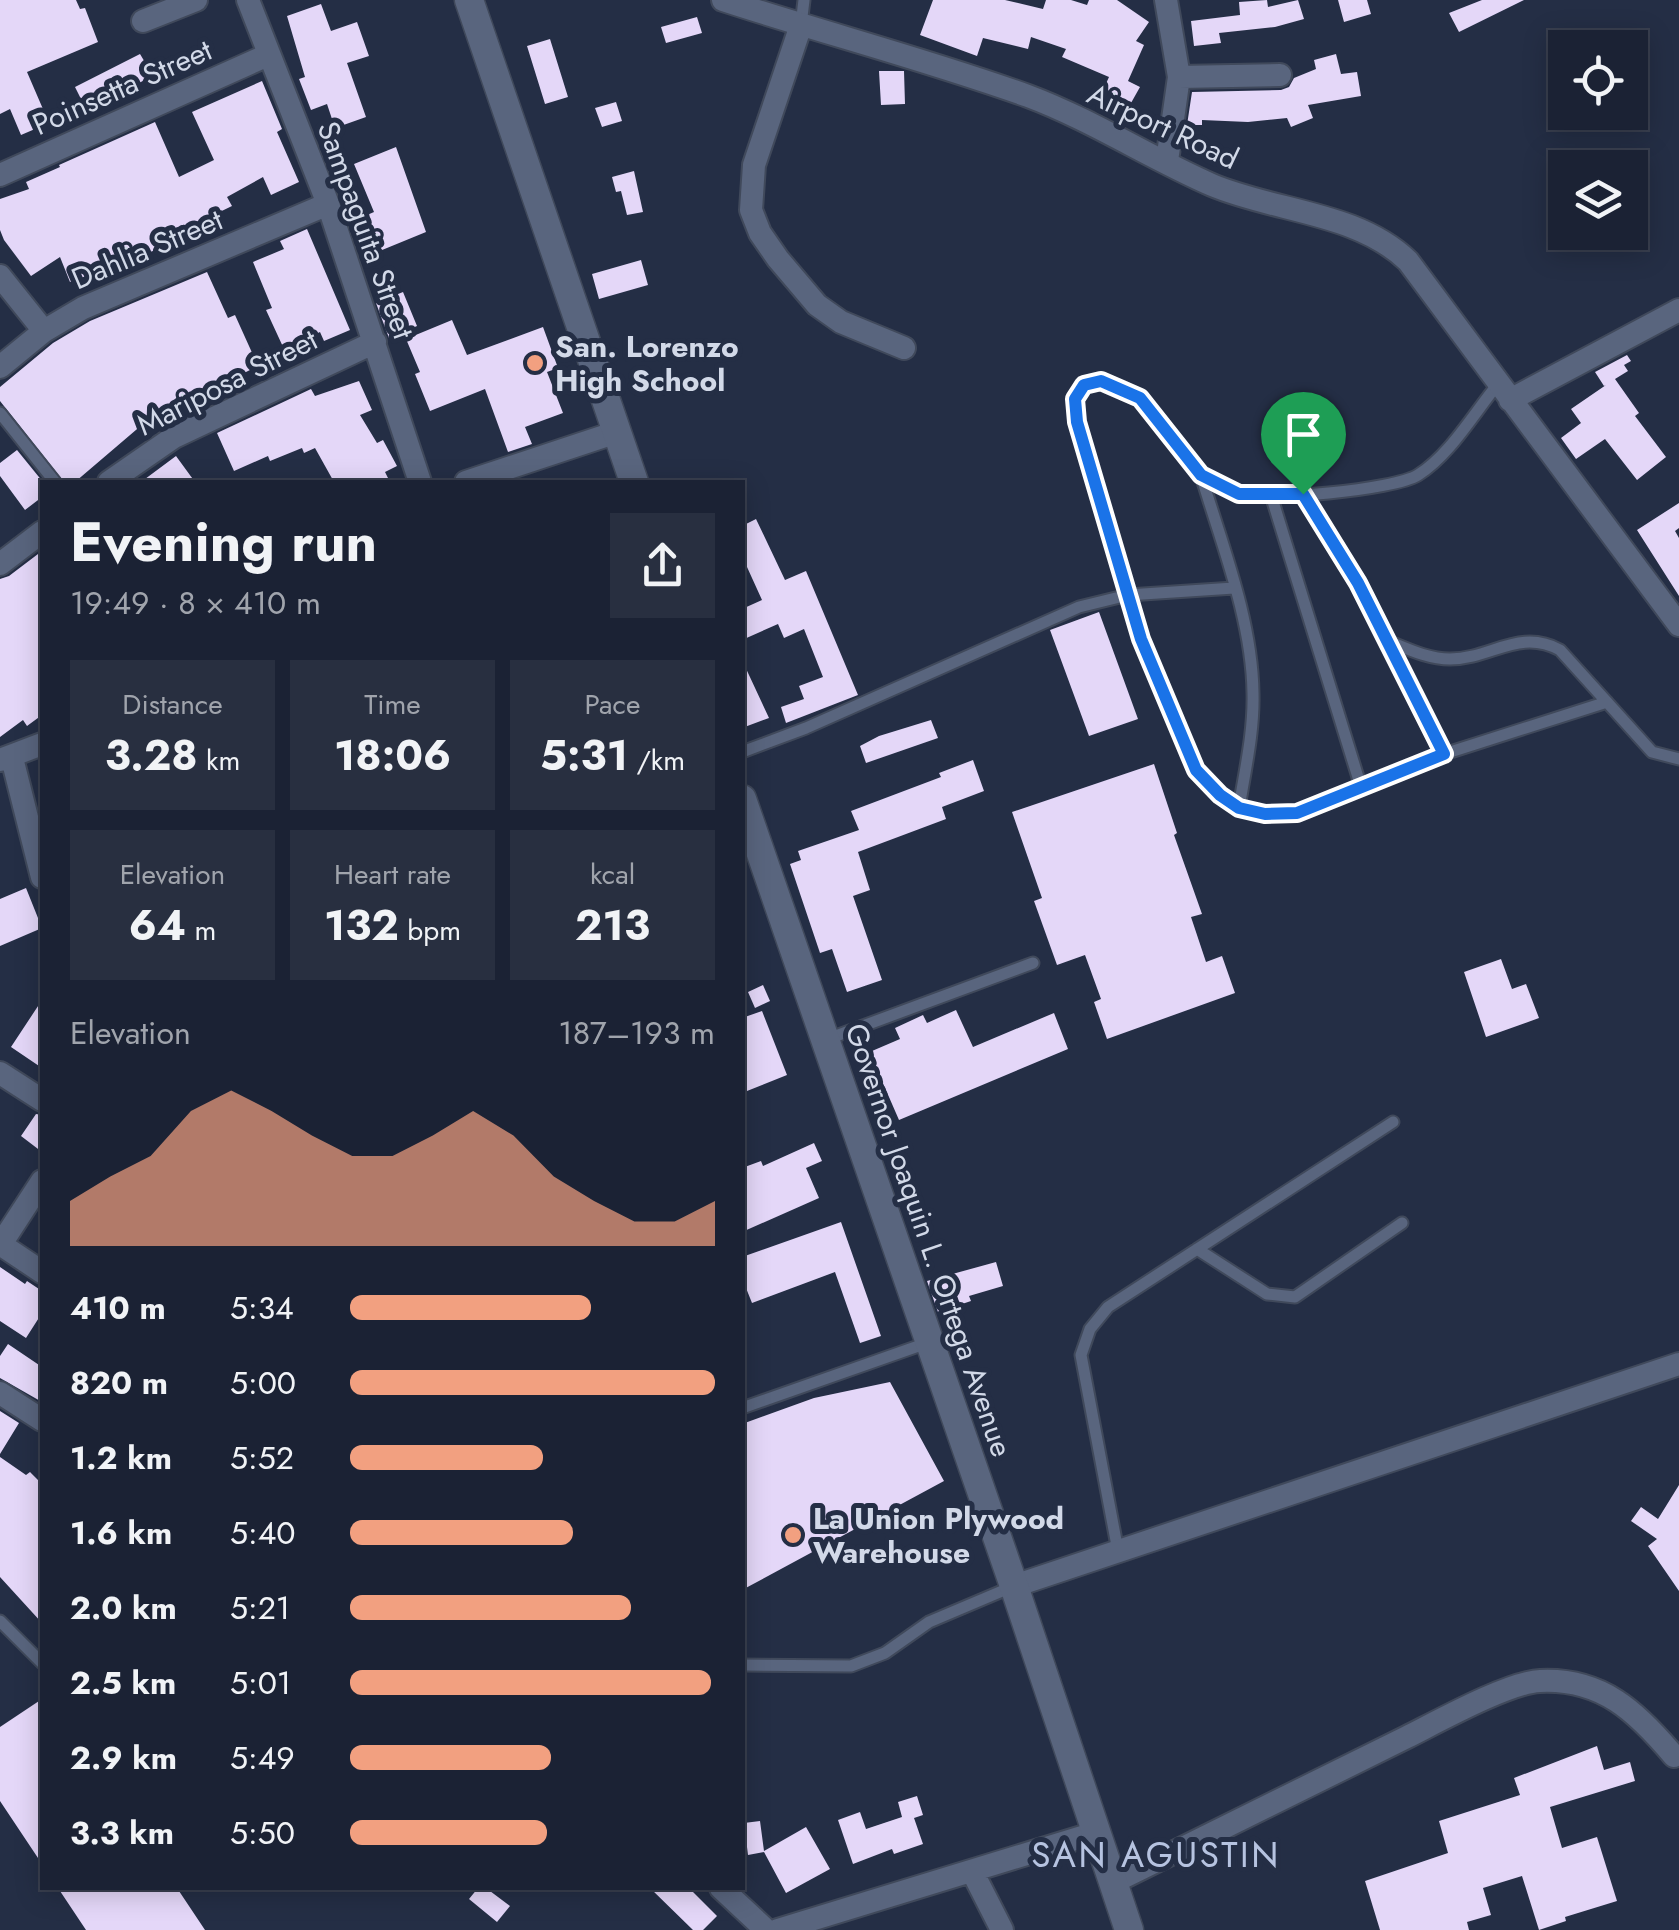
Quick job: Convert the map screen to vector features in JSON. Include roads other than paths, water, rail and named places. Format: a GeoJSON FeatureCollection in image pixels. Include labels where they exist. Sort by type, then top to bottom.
{"type":"FeatureCollection","features":[{"type":"Feature","properties":{"kind":"street"},"geometry":{"type":"LineString","coordinates":[[144,21],[196,0]]}},
{"type":"Feature","properties":{"kind":"street","name":"Sampaguita Street"},"geometry":{"type":"LineString","coordinates":[[248,0],[328,204],[419,480]]}},
{"type":"Feature","properties":{"kind":"street"},"geometry":{"type":"LineString","coordinates":[[468,0],[633,480]]}},
{"type":"Feature","properties":{"kind":"street","name":"Airport Road"},"geometry":{"type":"LineString","coordinates":[[723,0],[1030,97],[1210,184],[1350,226],[1394,247],[1679,626]]}},
{"type":"Feature","properties":{"kind":"street"},"geometry":{"type":"LineString","coordinates":[[1166,0],[1179,77],[1167,161]]}},
{"type":"Feature","properties":{"kind":"street"},"geometry":{"type":"LineString","coordinates":[[800,25],[754,164],[752,210],[760,233],[778,260],[817,305],[841,322],[904,348]]}},
{"type":"Feature","properties":{"kind":"street","name":"Poinsetta Street"},"geometry":{"type":"LineString","coordinates":[[0,175],[268,55]]}},
{"type":"Feature","properties":{"kind":"street"},"geometry":{"type":"LineString","coordinates":[[1179,77],[1280,75]]}},
{"type":"Feature","properties":{"kind":"street","name":"Dahlia Street"},"geometry":{"type":"LineString","coordinates":[[0,366],[44,331],[82,308],[328,204]]}},
{"type":"Feature","properties":{"kind":"street"},"geometry":{"type":"LineString","coordinates":[[0,276],[44,331]]}},
{"type":"Feature","properties":{"kind":"street"},"geometry":{"type":"LineString","coordinates":[[1504,392],[1679,310]]}},
{"type":"Feature","properties":{"kind":"street","name":"Mariposa Street"},"geometry":{"type":"LineString","coordinates":[[112,480],[174,437],[375,342]]}},
{"type":"Feature","properties":{"kind":"street"},"geometry":{"type":"LineString","coordinates":[[472,480],[616,432]]}},
{"type":"Feature","properties":{"kind":"street"},"geometry":{"type":"LineString","coordinates":[[0,564],[40,534]]}},
{"type":"Feature","properties":{"kind":"street"},"geometry":{"type":"LineString","coordinates":[[40,745],[6,759],[40,870]]}},
{"type":"Feature","properties":{"kind":"street","name":"Governor Joaquin L. Ortega Avenue"},"geometry":{"type":"LineString","coordinates":[[745,808],[1014,1586],[1128,1930]]}},
{"type":"Feature","properties":{"kind":"street"},"geometry":{"type":"LineString","coordinates":[[0,1073],[40,1099]]}},
{"type":"Feature","properties":{"kind":"street"},"geometry":{"type":"LineString","coordinates":[[40,1184],[0,1244],[40,1271]]}},
{"type":"Feature","properties":{"kind":"street"},"geometry":{"type":"LineString","coordinates":[[1014,1586],[1679,1364]]}},
{"type":"Feature","properties":{"kind":"street"},"geometry":{"type":"LineString","coordinates":[[0,1393],[40,1419]]}},
{"type":"Feature","properties":{"kind":"street"},"geometry":{"type":"LineString","coordinates":[[1112,1882],[1469,1706],[1537,1681],[1575,1684],[1614,1697],[1643,1719],[1674,1756]]}},
{"type":"Feature","properties":{"kind":"street"},"geometry":{"type":"LineString","coordinates":[[778,1930],[1095,1833]]}},
{"type":"Feature","properties":{"kind":"street"},"geometry":{"type":"LineString","coordinates":[[972,1871],[1002,1930]]}},
{"type":"Feature","properties":{"kind":"street"},"geometry":{"type":"LineString","coordinates":[[723,1890],[766,1930]]}},
{"type":"Feature","properties":{"kind":"lane"},"geometry":{"type":"LineString","coordinates":[[800,25],[804,0]]}},
{"type":"Feature","properties":{"kind":"lane"},"geometry":{"type":"LineString","coordinates":[[1239,808],[1252,725],[1253,690],[1234,588],[1201,475],[1140,398],[1101,381],[1084,385],[1075,399],[1077,422],[1141,639],[1196,770],[1239,808],[1265,814],[1297,813],[1444,754],[1607,702]]}},
{"type":"Feature","properties":{"kind":"lane"},"geometry":{"type":"LineString","coordinates":[[1201,475],[1239,494],[1303,494],[1400,484],[1434,463],[1504,392]]}},
{"type":"Feature","properties":{"kind":"lane"},"geometry":{"type":"LineString","coordinates":[[0,414],[53,480]]}},
{"type":"Feature","properties":{"kind":"lane"},"geometry":{"type":"LineString","coordinates":[[1303,494],[1358,583],[1444,754]]}},
{"type":"Feature","properties":{"kind":"lane"},"geometry":{"type":"LineString","coordinates":[[1271,495],[1361,787]]}},
{"type":"Feature","properties":{"kind":"lane"},"geometry":{"type":"LineString","coordinates":[[745,751],[806,728],[1080,607],[1128,595],[1234,588]]}},
{"type":"Feature","properties":{"kind":"lane"},"geometry":{"type":"LineString","coordinates":[[1387,640],[1445,659],[1530,640],[1544,642],[1560,650],[1652,752],[1679,759]]}},
{"type":"Feature","properties":{"kind":"lane"},"geometry":{"type":"LineString","coordinates":[[825,1040],[1033,963]]}},
{"type":"Feature","properties":{"kind":"lane"},"geometry":{"type":"LineString","coordinates":[[1118,1551],[1081,1355],[1090,1329],[1108,1307],[1393,1122]]}},
{"type":"Feature","properties":{"kind":"lane"},"geometry":{"type":"LineString","coordinates":[[1197,1249],[1267,1294],[1295,1297],[1402,1223]]}},
{"type":"Feature","properties":{"kind":"lane"},"geometry":{"type":"LineString","coordinates":[[745,1407],[930,1342]]}},
{"type":"Feature","properties":{"kind":"lane"},"geometry":{"type":"LineString","coordinates":[[745,1665],[850,1666],[885,1653],[929,1622],[1014,1586]]}},
{"type":"Feature","properties":{"kind":"lane"},"geometry":{"type":"LineString","coordinates":[[0,1620],[40,1661]]}},
{"type":"Feature","properties":{"kind":"place","name":"San. Lorenzo High School"},"geometry":{"type":"Point","coordinates":[535,363]}},
{"type":"Feature","properties":{"kind":"place","name":"La Union Plywood Warehouse"},"geometry":{"type":"Point","coordinates":[793,1535]}},
{"type":"Feature","properties":{"kind":"district","name":"SAN AGUSTIN"},"geometry":{"type":"Point","coordinates":[1156,1855]}}]}
